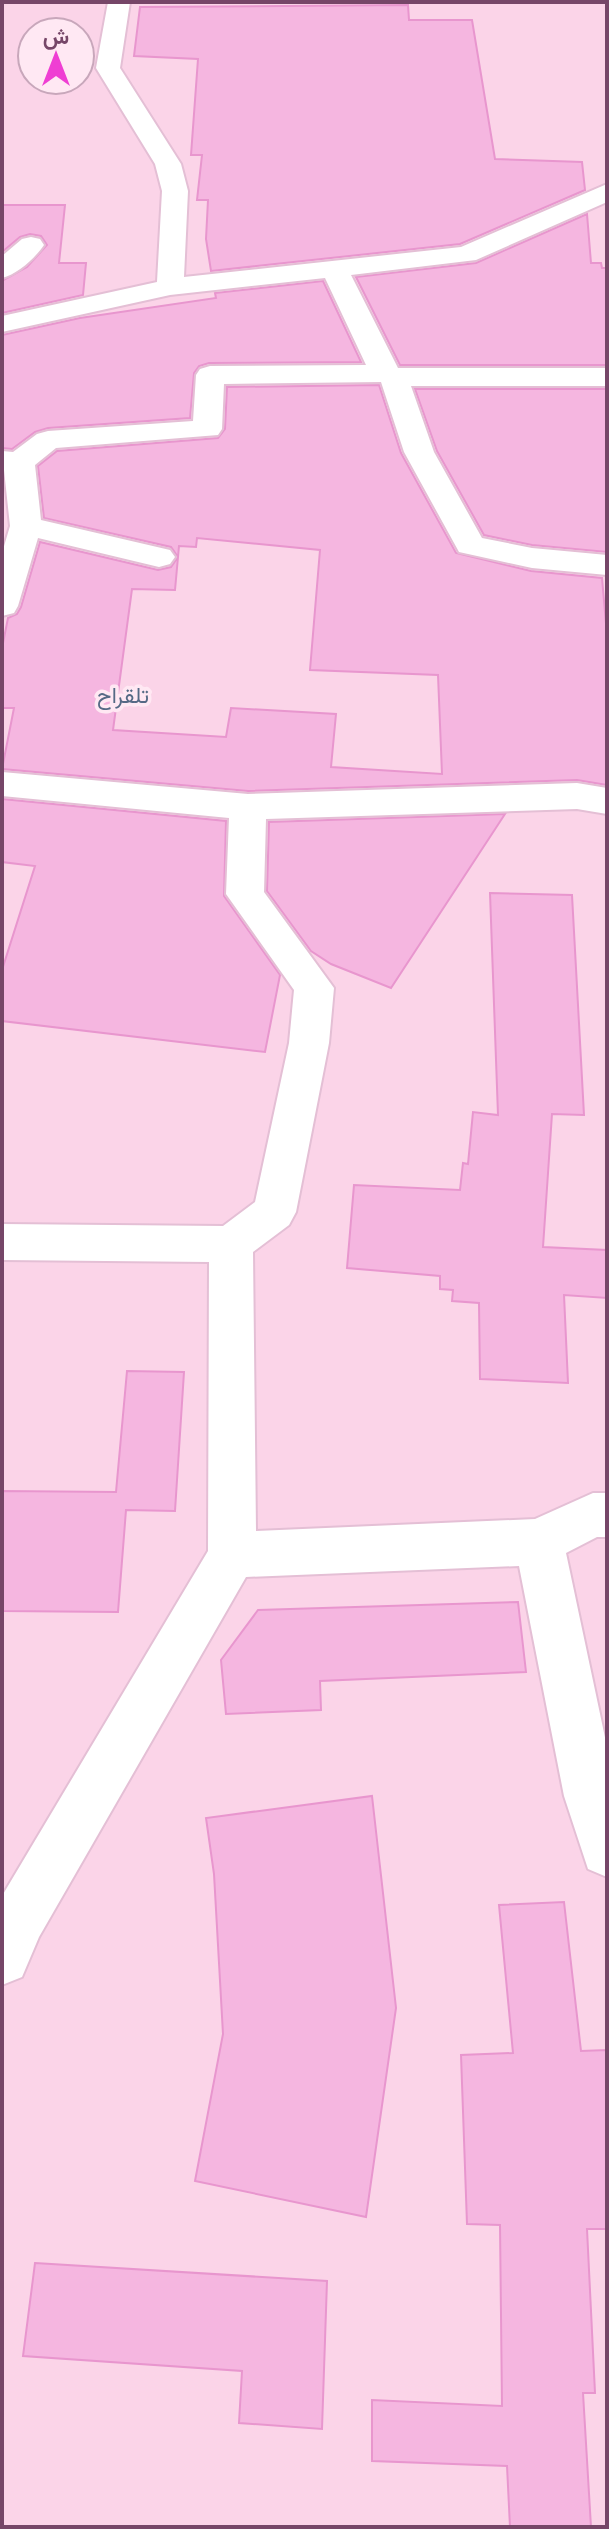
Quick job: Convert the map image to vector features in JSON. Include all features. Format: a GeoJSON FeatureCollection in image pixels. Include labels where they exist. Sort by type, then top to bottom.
{"type":"FeatureCollection","features":[{"type":"Feature","properties":{"kind":"street"},"geometry":{"type":"LineString","coordinates":[[119,2],[108,68],[168,164],[175,191],[170,287]]}},
{"type":"Feature","properties":{"kind":"street"},"geometry":{"type":"LineString","coordinates":[[2,324],[170,287],[467,254],[607,192]]}},
{"type":"Feature","properties":{"kind":"street"},"geometry":{"type":"LineString","coordinates":[[2,270],[31,245]]}},
{"type":"Feature","properties":{"kind":"street"},"geometry":{"type":"LineString","coordinates":[[334,267],[389,375],[419,452],[470,545],[532,558],[607,565]]}},
{"type":"Feature","properties":{"kind":"street"},"geometry":{"type":"LineString","coordinates":[[2,606],[26,526],[10,461],[48,440],[207,429],[210,375],[607,377]]}},
{"type":"Feature","properties":{"kind":"street"},"geometry":{"type":"LineString","coordinates":[[26,526],[159,557]]}},
{"type":"Feature","properties":{"kind":"street"},"geometry":{"type":"LineString","coordinates":[[2,784],[248,807],[577,796],[607,801]]}},
{"type":"Feature","properties":{"kind":"street"},"geometry":{"type":"LineString","coordinates":[[2,1242],[231,1244],[274,1212],[309,1043],[314,988],[245,894],[248,807]]}},
{"type":"Feature","properties":{"kind":"street"},"geometry":{"type":"LineString","coordinates":[[2,1957],[20,1918],[232,1555],[231,1244]]}},
{"type":"Feature","properties":{"kind":"street"},"geometry":{"type":"LineString","coordinates":[[232,1555],[539,1542],[593,1515],[607,1515]]}},
{"type":"Feature","properties":{"kind":"street"},"geometry":{"type":"LineString","coordinates":[[539,1542],[591,1796],[607,1850]]}},
{"type":"Feature","properties":{"kind":"shaded area"},"geometry":{"type":"Polygon","coordinates":[[[2,2],[607,2],[607,2527],[2,2527],[2,2]]]}},
{"type":"Feature","properties":{"kind":"building"},"geometry":{"type":"Polygon","coordinates":[[[408,5],[409,20],[472,20],[495,159],[582,162],[585,190],[460,244],[211,271],[206,239],[208,200],[197,200],[202,155],[191,155],[198,59],[134,56],[140,7],[408,5]]]}},
{"type":"Feature","properties":{"kind":"building"},"geometry":{"type":"Polygon","coordinates":[[[2,205],[65,205],[59,263],[86,263],[83,295],[2,313],[2,281],[27,267],[47,245],[41,236],[30,234],[20,237],[2,252],[2,205]]]}},
{"type":"Feature","properties":{"kind":"building"},"geometry":{"type":"Polygon","coordinates":[[[587,214],[591,263],[601,263],[602,268],[607,268],[607,365],[400,365],[356,277],[476,263],[587,214]]]}},
{"type":"Feature","properties":{"kind":"building"},"geometry":{"type":"Polygon","coordinates":[[[323,281],[361,362],[209,363],[199,366],[194,373],[190,418],[48,428],[35,432],[12,449],[2,448],[2,335],[80,318],[216,298],[215,293],[323,281]]]}},
{"type":"Feature","properties":{"kind":"building"},"geometry":{"type":"Polygon","coordinates":[[[379,385],[401,453],[456,553],[531,571],[602,578],[607,635],[607,785],[577,780],[248,791],[2,769],[14,708],[2,708],[2,648],[8,618],[17,614],[21,607],[40,542],[158,570],[171,567],[178,557],[171,547],[44,518],[38,466],[57,451],[218,438],[225,429],[227,387],[379,385]],[[197,538],[196,547],[179,546],[175,590],[132,589],[113,730],[226,737],[231,708],[336,714],[331,767],[442,774],[438,675],[310,670],[320,550],[197,538]]]}},
{"type":"Feature","properties":{"kind":"building"},"geometry":{"type":"Polygon","coordinates":[[[415,389],[607,389],[607,552],[532,545],[484,535],[437,451],[415,389]]]}},
{"type":"Feature","properties":{"kind":"building"},"geometry":{"type":"Polygon","coordinates":[[[2,799],[226,821],[224,896],[280,975],[265,1052],[2,1021],[2,970],[35,866],[2,862],[2,799]]]}},
{"type":"Feature","properties":{"kind":"building"},"geometry":{"type":"Polygon","coordinates":[[[505,814],[391,988],[331,964],[311,951],[267,891],[269,822],[505,814]]]}},
{"type":"Feature","properties":{"kind":"building"},"geometry":{"type":"Polygon","coordinates":[[[490,893],[572,895],[584,1115],[552,1114],[543,1247],[607,1250],[607,1298],[564,1295],[568,1383],[480,1379],[479,1303],[452,1301],[453,1290],[440,1289],[440,1276],[347,1268],[354,1185],[460,1190],[463,1163],[468,1164],[473,1112],[498,1115],[490,893]]]}},
{"type":"Feature","properties":{"kind":"building"},"geometry":{"type":"Polygon","coordinates":[[[127,1371],[184,1372],[175,1511],[126,1510],[118,1612],[2,1611],[2,1491],[116,1492],[127,1371]]]}},
{"type":"Feature","properties":{"kind":"building"},"geometry":{"type":"Polygon","coordinates":[[[518,1602],[526,1672],[320,1681],[321,1710],[226,1714],[221,1660],[258,1610],[518,1602]]]}},
{"type":"Feature","properties":{"kind":"building"},"geometry":{"type":"Polygon","coordinates":[[[372,1796],[396,2008],[366,2217],[195,2181],[223,2034],[214,1874],[206,1818],[372,1796]]]}},
{"type":"Feature","properties":{"kind":"building"},"geometry":{"type":"Polygon","coordinates":[[[564,1902],[581,2051],[607,2050],[607,2229],[587,2229],[595,2393],[583,2393],[591,2527],[510,2527],[507,2466],[372,2461],[372,2400],[502,2406],[500,2225],[467,2224],[461,2055],[513,2053],[499,1905],[564,1902]]]}},
{"type":"Feature","properties":{"kind":"building"},"geometry":{"type":"Polygon","coordinates":[[[35,2263],[327,2281],[322,2429],[239,2423],[242,2371],[23,2356],[35,2263]]]}},
{"type":"Feature","properties":{"kind":"district","name":"تلقراح"},"geometry":{"type":"Point","coordinates":[123,695]}}]}
